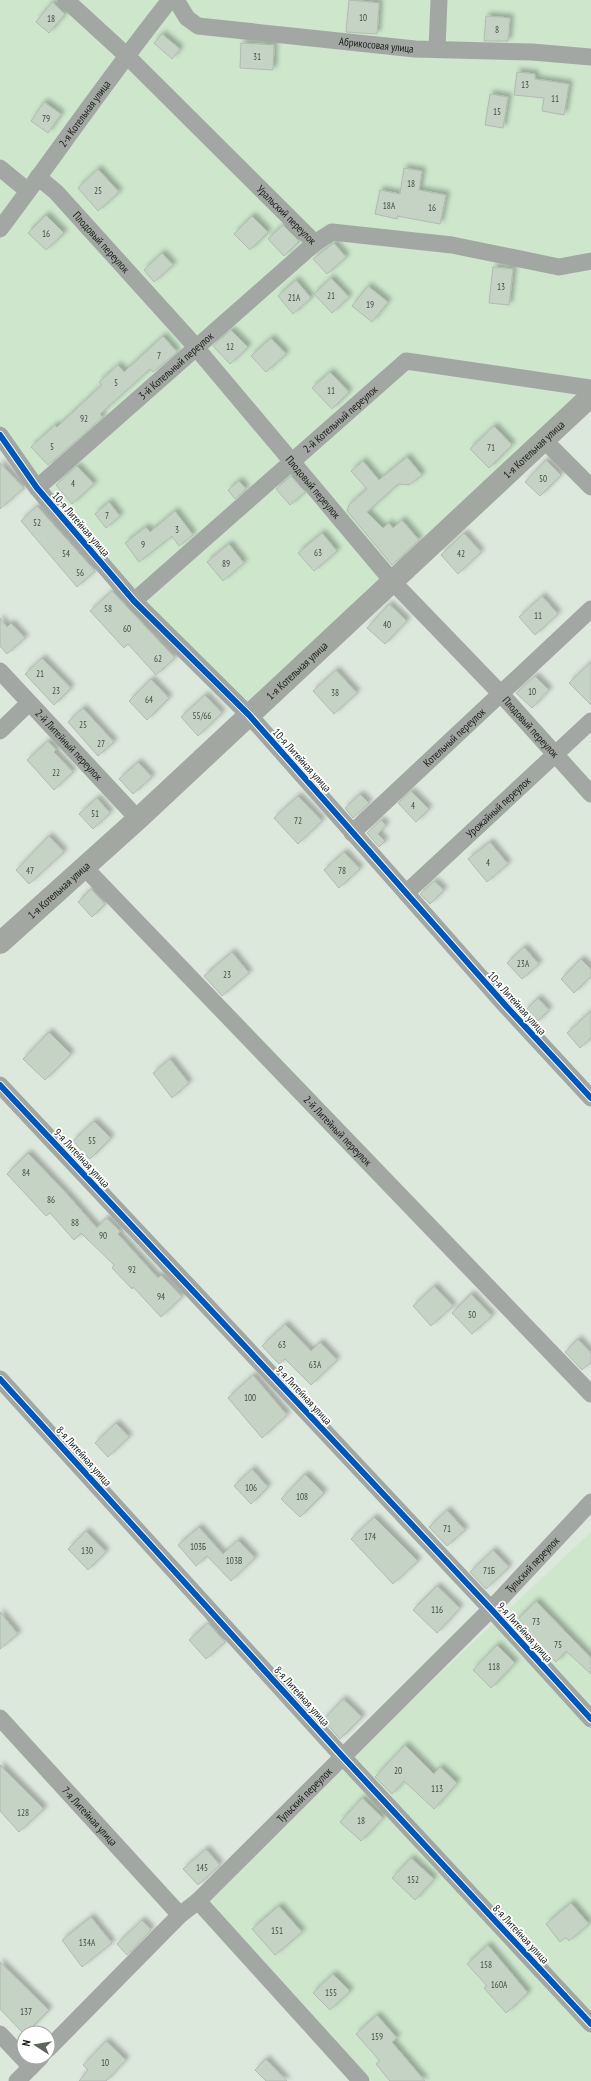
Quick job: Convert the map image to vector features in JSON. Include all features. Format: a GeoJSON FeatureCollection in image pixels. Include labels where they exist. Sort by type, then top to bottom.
{"type":"FeatureCollection","features":[{"type":"Feature","properties":{"kind":"street","name":"Уральский переулок"},"geometry":{"type":"LineString","coordinates":[[66,0],[126,55],[315,243],[332,232],[452,245],[559,267],[591,262]]}},
{"type":"Feature","properties":{"kind":"street","name":"2-я Котельная улица"},"geometry":{"type":"LineString","coordinates":[[0,229],[94,102],[126,55],[170,0]]}},
{"type":"Feature","properties":{"kind":"street","name":"Абрикосовая улица"},"geometry":{"type":"LineString","coordinates":[[176,0],[187,18],[198,26],[415,49],[591,57]]}},
{"type":"Feature","properties":{"kind":"street"},"geometry":{"type":"LineString","coordinates":[[437,49],[439,0]]}},
{"type":"Feature","properties":{"kind":"street"},"geometry":{"type":"LineString","coordinates":[[0,168],[28,191]]}},
{"type":"Feature","properties":{"kind":"street","name":"Плодовый переулок"},"geometry":{"type":"LineString","coordinates":[[38,177],[56,192],[196,347],[393,582],[501,694],[591,794]]}},
{"type":"Feature","properties":{"kind":"street","name":"3-й Котельный переулок"},"geometry":{"type":"LineString","coordinates":[[37,488],[315,243]]}},
{"type":"Feature","properties":{"kind":"street","name":"2-й Котельный переулок"},"geometry":{"type":"LineString","coordinates":[[134,601],[406,361],[591,388]]}},
{"type":"Feature","properties":{"kind":"street","name":"1-я Котельная улица"},"geometry":{"type":"LineString","coordinates":[[0,943],[138,819],[591,396]]}},
{"type":"Feature","properties":{"kind":"street","name":"10-я Литейная улица"},"geometry":{"type":"LineString","coordinates":[[0,435],[37,488],[134,601],[249,715],[506,1006],[591,1098]]}},
{"type":"Feature","properties":{"kind":"street"},"geometry":{"type":"LineString","coordinates":[[544,440],[591,487]]}},
{"type":"Feature","properties":{"kind":"street","name":"Котельный переулок"},"geometry":{"type":"LineString","coordinates":[[352,833],[591,609]]}},
{"type":"Feature","properties":{"kind":"street","name":"2-й Литейный переулок"},"geometry":{"type":"LineString","coordinates":[[0,671],[138,819]]}},
{"type":"Feature","properties":{"kind":"street"},"geometry":{"type":"LineString","coordinates":[[0,730],[29,702]]}},
{"type":"Feature","properties":{"kind":"street","name":"Урожайный переулок"},"geometry":{"type":"LineString","coordinates":[[406,893],[591,721]]}},
{"type":"Feature","properties":{"kind":"street","name":"2-й Литейный переулок"},"geometry":{"type":"LineString","coordinates":[[84,867],[591,1394]]}},
{"type":"Feature","properties":{"kind":"street","name":"9-я Литейная улица"},"geometry":{"type":"LineString","coordinates":[[0,1086],[491,1609],[591,1719]]}},
{"type":"Feature","properties":{"kind":"street","name":"8-я Литейная улица"},"geometry":{"type":"LineString","coordinates":[[0,1379],[343,1757],[591,2024]]}},
{"type":"Feature","properties":{"kind":"street","name":"Тульский переулок"},"geometry":{"type":"LineString","coordinates":[[56,2041],[180,1915],[198,1901],[491,1609],[591,1502]]}},
{"type":"Feature","properties":{"kind":"street","name":"7-я Литейная улица"},"geometry":{"type":"LineString","coordinates":[[0,1718],[180,1915]]}},
{"type":"Feature","properties":{"kind":"street"},"geometry":{"type":"LineString","coordinates":[[198,1901],[361,2081]]}},
{"type":"Feature","properties":{"kind":"street"},"geometry":{"type":"LineString","coordinates":[[0,2034],[16,2046]]}},
{"type":"Feature","properties":{"kind":"street"},"geometry":{"type":"LineString","coordinates":[[17,2081],[33,2065]]}},
{"type":"Feature","properties":{"kind":"green space"},"geometry":{"type":"Polygon","coordinates":[[[0,0],[591,0],[591,383],[240,713],[0,432],[0,0]]]}},
{"type":"Feature","properties":{"kind":"green space"},"geometry":{"type":"Polygon","coordinates":[[[591,1532],[591,2081],[372,2081],[198,1901],[591,1532]]]}},
{"type":"Feature","properties":{"kind":"building"},"geometry":{"type":"Polygon","coordinates":[[[349,0],[379,3],[377,34],[346,32],[349,0]]]}},
{"type":"Feature","properties":{"kind":"building"},"geometry":{"type":"Polygon","coordinates":[[[52,2],[65,14],[49,33],[36,22],[52,2]]]}},
{"type":"Feature","properties":{"kind":"building"},"geometry":{"type":"Polygon","coordinates":[[[486,16],[510,18],[508,41],[484,41],[486,16]]]}},
{"type":"Feature","properties":{"kind":"building"},"geometry":{"type":"Polygon","coordinates":[[[162,34],[180,49],[172,59],[154,43],[162,34]]]}},
{"type":"Feature","properties":{"kind":"building"},"geometry":{"type":"Polygon","coordinates":[[[241,43],[274,45],[273,70],[240,68],[241,43]]]}},
{"type":"Feature","properties":{"kind":"building"},"geometry":{"type":"Polygon","coordinates":[[[517,72],[535,74],[535,79],[569,84],[564,115],[542,111],[544,98],[514,95],[517,72]]]}},
{"type":"Feature","properties":{"kind":"building"},"geometry":{"type":"Polygon","coordinates":[[[490,94],[508,97],[503,128],[485,125],[490,94]]]}},
{"type":"Feature","properties":{"kind":"building"},"geometry":{"type":"Polygon","coordinates":[[[44,102],[61,114],[48,133],[31,121],[44,102]]]}},
{"type":"Feature","properties":{"kind":"building"},"geometry":{"type":"Polygon","coordinates":[[[404,168],[422,171],[419,190],[446,195],[440,224],[397,216],[397,219],[375,214],[380,190],[400,194],[404,168]]]}},
{"type":"Feature","properties":{"kind":"building"},"geometry":{"type":"Polygon","coordinates":[[[98,169],[119,192],[98,211],[78,188],[98,169]]]}},
{"type":"Feature","properties":{"kind":"building"},"geometry":{"type":"Polygon","coordinates":[[[46,215],[64,233],[46,250],[28,233],[46,215]]]}},
{"type":"Feature","properties":{"kind":"building"},"geometry":{"type":"Polygon","coordinates":[[[252,216],[268,232],[250,250],[234,234],[252,216]]]}},
{"type":"Feature","properties":{"kind":"building"},"geometry":{"type":"Polygon","coordinates":[[[283,225],[299,241],[284,256],[268,239],[283,225]]]}},
{"type":"Feature","properties":{"kind":"building"},"geometry":{"type":"Polygon","coordinates":[[[334,243],[346,257],[327,274],[313,259],[334,243]]]}},
{"type":"Feature","properties":{"kind":"building"},"geometry":{"type":"Polygon","coordinates":[[[162,253],[173,265],[154,282],[144,270],[162,253]]]}},
{"type":"Feature","properties":{"kind":"building"},"geometry":{"type":"Polygon","coordinates":[[[493,267],[513,269],[509,305],[489,303],[493,267]]]}},
{"type":"Feature","properties":{"kind":"building"},"geometry":{"type":"Polygon","coordinates":[[[331,278],[349,297],[332,313],[314,294],[331,278]]]}},
{"type":"Feature","properties":{"kind":"building"},"geometry":{"type":"Polygon","coordinates":[[[296,280],[311,298],[293,314],[278,296],[296,280]]]}},
{"type":"Feature","properties":{"kind":"building"},"geometry":{"type":"Polygon","coordinates":[[[368,286],[388,302],[372,322],[352,306],[368,286]]]}},
{"type":"Feature","properties":{"kind":"building"},"geometry":{"type":"Polygon","coordinates":[[[231,330],[248,347],[230,364],[213,346],[231,330]]]}},
{"type":"Feature","properties":{"kind":"building"},"geometry":{"type":"Polygon","coordinates":[[[163,336],[177,352],[153,372],[150,369],[100,414],[103,417],[48,465],[31,447],[55,425],[57,427],[102,385],[99,382],[118,365],[124,372],[163,336]]]}},
{"type":"Feature","properties":{"kind":"building"},"geometry":{"type":"Polygon","coordinates":[[[271,338],[286,354],[266,372],[251,356],[271,338]]]}},
{"type":"Feature","properties":{"kind":"building"},"geometry":{"type":"Polygon","coordinates":[[[330,372],[349,392],[332,409],[312,388],[330,372]]]}},
{"type":"Feature","properties":{"kind":"building"},"geometry":{"type":"Polygon","coordinates":[[[494,426],[512,445],[489,468],[470,449],[494,426]]]}},
{"type":"Feature","properties":{"kind":"building"},"geometry":{"type":"Polygon","coordinates":[[[407,457],[422,475],[409,485],[398,484],[367,512],[383,528],[389,523],[393,528],[402,520],[419,540],[392,565],[347,511],[349,505],[367,489],[351,471],[363,461],[379,480],[407,457]]]}},
{"type":"Feature","properties":{"kind":"building"},"geometry":{"type":"Polygon","coordinates":[[[546,460],[561,475],[540,496],[525,482],[546,460]]]}},
{"type":"Feature","properties":{"kind":"building"},"geometry":{"type":"Polygon","coordinates":[[[0,463],[24,488],[0,509],[0,463]]]}},
{"type":"Feature","properties":{"kind":"building"},"geometry":{"type":"Polygon","coordinates":[[[77,466],[94,484],[72,504],[56,485],[77,466]]]}},
{"type":"Feature","properties":{"kind":"building"},"geometry":{"type":"Polygon","coordinates":[[[291,476],[305,492],[290,505],[276,489],[291,476]]]}},
{"type":"Feature","properties":{"kind":"building"},"geometry":{"type":"Polygon","coordinates":[[[239,481],[246,489],[235,499],[228,490],[239,481]]]}},
{"type":"Feature","properties":{"kind":"building"},"geometry":{"type":"Polygon","coordinates":[[[109,502],[120,516],[106,528],[95,514],[109,502]]]}},
{"type":"Feature","properties":{"kind":"building"},"geometry":{"type":"Polygon","coordinates":[[[37,506],[95,571],[77,587],[21,521],[37,506]]]}},
{"type":"Feature","properties":{"kind":"building"},"geometry":{"type":"Polygon","coordinates":[[[175,511],[193,535],[179,546],[172,536],[139,562],[125,543],[146,527],[150,532],[175,511]]]}},
{"type":"Feature","properties":{"kind":"building"},"geometry":{"type":"Polygon","coordinates":[[[322,533],[337,551],[314,571],[298,553],[322,533]]]}},
{"type":"Feature","properties":{"kind":"building"},"geometry":{"type":"Polygon","coordinates":[[[464,533],[481,552],[458,574],[441,555],[464,533]]]}},
{"type":"Feature","properties":{"kind":"building"},"geometry":{"type":"Polygon","coordinates":[[[229,544],[244,563],[223,581],[207,562],[229,544]]]}},
{"type":"Feature","properties":{"kind":"building"},"geometry":{"type":"Polygon","coordinates":[[[112,591],[175,658],[156,675],[128,644],[124,648],[90,611],[112,591]]]}},
{"type":"Feature","properties":{"kind":"building"},"geometry":{"type":"Polygon","coordinates":[[[542,596],[558,614],[535,635],[519,617],[542,596]]]}},
{"type":"Feature","properties":{"kind":"building"},"geometry":{"type":"Polygon","coordinates":[[[389,604],[407,621],[385,644],[367,628],[389,604]]]}},
{"type":"Feature","properties":{"kind":"building"},"geometry":{"type":"Polygon","coordinates":[[[0,618],[7,627],[11,623],[25,638],[7,654],[0,646],[0,618]]]}},
{"type":"Feature","properties":{"kind":"building"},"geometry":{"type":"Polygon","coordinates":[[[42,658],[71,688],[54,705],[25,674],[42,658]]]}},
{"type":"Feature","properties":{"kind":"building"},"geometry":{"type":"Polygon","coordinates":[[[591,662],[591,705],[569,683],[591,662]]]}},
{"type":"Feature","properties":{"kind":"building"},"geometry":{"type":"Polygon","coordinates":[[[336,670],[357,693],[334,714],[313,691],[336,670]]]}},
{"type":"Feature","properties":{"kind":"building"},"geometry":{"type":"Polygon","coordinates":[[[535,676],[549,690],[532,708],[516,693],[535,676]]]}},
{"type":"Feature","properties":{"kind":"building"},"geometry":{"type":"Polygon","coordinates":[[[151,679],[169,698],[147,720],[129,701],[151,679]]]}},
{"type":"Feature","properties":{"kind":"building"},"geometry":{"type":"Polygon","coordinates":[[[205,695],[222,713],[198,736],[181,717],[205,695]]]}},
{"type":"Feature","properties":{"kind":"building"},"geometry":{"type":"Polygon","coordinates":[[[83,708],[114,742],[98,756],[68,722],[83,708]]]}},
{"type":"Feature","properties":{"kind":"building"},"geometry":{"type":"Polygon","coordinates":[[[48,741],[56,750],[54,752],[73,772],[54,790],[27,760],[48,741]]]}},
{"type":"Feature","properties":{"kind":"building"},"geometry":{"type":"Polygon","coordinates":[[[138,762],[152,777],[133,794],[119,779],[138,762]]]}},
{"type":"Feature","properties":{"kind":"building"},"geometry":{"type":"Polygon","coordinates":[[[411,791],[429,809],[416,822],[398,803],[411,791]]]}},
{"type":"Feature","properties":{"kind":"building"},"geometry":{"type":"Polygon","coordinates":[[[360,794],[369,803],[353,818],[345,808],[360,794]]]}},
{"type":"Feature","properties":{"kind":"building"},"geometry":{"type":"Polygon","coordinates":[[[298,796],[322,821],[298,844],[274,818],[298,796]]]}},
{"type":"Feature","properties":{"kind":"building"},"geometry":{"type":"Polygon","coordinates":[[[97,798],[110,813],[93,829],[79,814],[97,798]]]}},
{"type":"Feature","properties":{"kind":"building"},"geometry":{"type":"Polygon","coordinates":[[[381,820],[386,825],[378,834],[385,841],[379,847],[367,833],[381,820]]]}},
{"type":"Feature","properties":{"kind":"building"},"geometry":{"type":"Polygon","coordinates":[[[49,836],[64,852],[29,884],[16,870],[49,836]]]}},
{"type":"Feature","properties":{"kind":"building"},"geometry":{"type":"Polygon","coordinates":[[[490,842],[508,864],[487,882],[468,859],[490,842]]]}},
{"type":"Feature","properties":{"kind":"building"},"geometry":{"type":"Polygon","coordinates":[[[344,852],[360,869],[339,888],[324,870],[344,852]]]}},
{"type":"Feature","properties":{"kind":"building"},"geometry":{"type":"Polygon","coordinates":[[[434,881],[444,890],[430,904],[420,894],[434,881]]]}},
{"type":"Feature","properties":{"kind":"building"},"geometry":{"type":"Polygon","coordinates":[[[91,889],[105,904],[92,917],[78,902],[91,889]]]}},
{"type":"Feature","properties":{"kind":"building"},"geometry":{"type":"Polygon","coordinates":[[[524,947],[539,964],[522,979],[507,963],[524,947]]]}},
{"type":"Feature","properties":{"kind":"building"},"geometry":{"type":"Polygon","coordinates":[[[232,952],[249,973],[222,996],[204,976],[232,952]]]}},
{"type":"Feature","properties":{"kind":"building"},"geometry":{"type":"Polygon","coordinates":[[[581,959],[591,969],[591,976],[574,993],[561,979],[581,959]]]}},
{"type":"Feature","properties":{"kind":"building"},"geometry":{"type":"Polygon","coordinates":[[[538,998],[549,1010],[536,1023],[525,1011],[538,998]]]}},
{"type":"Feature","properties":{"kind":"building"},"geometry":{"type":"Polygon","coordinates":[[[591,1011],[591,1038],[580,1048],[567,1033],[591,1011]]]}},
{"type":"Feature","properties":{"kind":"building"},"geometry":{"type":"Polygon","coordinates":[[[49,1032],[71,1054],[45,1080],[23,1059],[49,1032]]]}},
{"type":"Feature","properties":{"kind":"building"},"geometry":{"type":"Polygon","coordinates":[[[170,1059],[189,1083],[172,1098],[153,1073],[170,1059]]]}},
{"type":"Feature","properties":{"kind":"building"},"geometry":{"type":"Polygon","coordinates":[[[94,1121],[111,1138],[90,1159],[73,1141],[94,1121]]]}},
{"type":"Feature","properties":{"kind":"building"},"geometry":{"type":"Polygon","coordinates":[[[28,1153],[97,1228],[106,1218],[120,1231],[118,1234],[158,1278],[161,1275],[182,1297],[161,1317],[133,1287],[132,1289],[112,1268],[114,1265],[81,1233],[74,1240],[50,1213],[46,1216],[7,1174],[28,1153]]]}},
{"type":"Feature","properties":{"kind":"building"},"geometry":{"type":"Polygon","coordinates":[[[434,1286],[453,1306],[431,1326],[413,1306],[434,1286]]]}},
{"type":"Feature","properties":{"kind":"building"},"geometry":{"type":"Polygon","coordinates":[[[471,1294],[492,1316],[472,1334],[452,1313],[471,1294]]]}},
{"type":"Feature","properties":{"kind":"building"},"geometry":{"type":"Polygon","coordinates":[[[285,1324],[311,1351],[320,1342],[337,1360],[311,1385],[285,1359],[279,1364],[262,1346],[285,1324]]]}},
{"type":"Feature","properties":{"kind":"building"},"geometry":{"type":"Polygon","coordinates":[[[578,1339],[591,1353],[591,1362],[582,1370],[565,1352],[578,1339]]]}},
{"type":"Feature","properties":{"kind":"building"},"geometry":{"type":"Polygon","coordinates":[[[253,1375],[287,1415],[262,1438],[228,1398],[253,1375]]]}},
{"type":"Feature","properties":{"kind":"building"},"geometry":{"type":"Polygon","coordinates":[[[116,1423],[129,1437],[108,1457],[95,1443],[116,1423]]]}},
{"type":"Feature","properties":{"kind":"building"},"geometry":{"type":"Polygon","coordinates":[[[252,1469],[268,1487],[251,1504],[234,1486],[252,1469]]]}},
{"type":"Feature","properties":{"kind":"building"},"geometry":{"type":"Polygon","coordinates":[[[305,1474],[324,1493],[300,1517],[281,1499],[305,1474]]]}},
{"type":"Feature","properties":{"kind":"building"},"geometry":{"type":"Polygon","coordinates":[[[447,1510],[465,1530],[447,1546],[429,1527],[447,1510]]]}},
{"type":"Feature","properties":{"kind":"building"},"geometry":{"type":"Polygon","coordinates":[[[374,1517],[418,1561],[393,1584],[351,1539],[374,1517]]]}},
{"type":"Feature","properties":{"kind":"building"},"geometry":{"type":"Polygon","coordinates":[[[199,1527],[223,1554],[238,1540],[255,1558],[231,1581],[207,1556],[196,1566],[178,1545],[199,1527]]]}},
{"type":"Feature","properties":{"kind":"building"},"geometry":{"type":"Polygon","coordinates":[[[86,1531],[106,1552],[88,1570],[68,1549],[86,1531]]]}},
{"type":"Feature","properties":{"kind":"building"},"geometry":{"type":"Polygon","coordinates":[[[493,1550],[509,1567],[486,1589],[470,1572],[493,1550]]]}},
{"type":"Feature","properties":{"kind":"building"},"geometry":{"type":"Polygon","coordinates":[[[437,1586],[460,1608],[437,1633],[413,1610],[437,1586]]]}},
{"type":"Feature","properties":{"kind":"building"},"geometry":{"type":"Polygon","coordinates":[[[536,1601],[591,1658],[591,1674],[566,1651],[556,1662],[516,1621],[536,1601]]]}},
{"type":"Feature","properties":{"kind":"building"},"geometry":{"type":"Polygon","coordinates":[[[0,1612],[18,1634],[0,1649],[0,1612]]]}},
{"type":"Feature","properties":{"kind":"building"},"geometry":{"type":"Polygon","coordinates":[[[208,1623],[225,1642],[206,1659],[189,1640],[208,1623]]]}},
{"type":"Feature","properties":{"kind":"building"},"geometry":{"type":"Polygon","coordinates":[[[497,1645],[515,1663],[491,1688],[473,1670],[497,1645]]]}},
{"type":"Feature","properties":{"kind":"building"},"geometry":{"type":"Polygon","coordinates":[[[343,1699],[362,1717],[340,1739],[323,1720],[343,1699]]]}},
{"type":"Feature","properties":{"kind":"building"},"geometry":{"type":"Polygon","coordinates":[[[405,1745],[434,1774],[440,1767],[457,1783],[434,1809],[404,1781],[392,1794],[375,1777],[405,1745]]]}},
{"type":"Feature","properties":{"kind":"building"},"geometry":{"type":"Polygon","coordinates":[[[0,1765],[44,1809],[19,1832],[0,1811],[0,1765]]]}},
{"type":"Feature","properties":{"kind":"building"},"geometry":{"type":"Polygon","coordinates":[[[362,1798],[383,1818],[361,1841],[340,1822],[362,1798]]]}},
{"type":"Feature","properties":{"kind":"building"},"geometry":{"type":"Polygon","coordinates":[[[206,1849],[220,1865],[198,1885],[183,1869],[206,1849]]]}},
{"type":"Feature","properties":{"kind":"building"},"geometry":{"type":"Polygon","coordinates":[[[411,1858],[434,1879],[415,1900],[392,1878],[411,1858]]]}},
{"type":"Feature","properties":{"kind":"building"},"geometry":{"type":"Polygon","coordinates":[[[571,1903],[589,1924],[569,1941],[566,1937],[560,1942],[546,1924],[571,1903]]]}},
{"type":"Feature","properties":{"kind":"building"},"geometry":{"type":"Polygon","coordinates":[[[279,1906],[302,1932],[275,1955],[252,1929],[279,1906]]]}},
{"type":"Feature","properties":{"kind":"building"},"geometry":{"type":"Polygon","coordinates":[[[91,1917],[112,1943],[82,1967],[62,1940],[91,1917]]]}},
{"type":"Feature","properties":{"kind":"building"},"geometry":{"type":"Polygon","coordinates":[[[142,1920],[151,1930],[127,1955],[117,1944],[142,1920]]]}},
{"type":"Feature","properties":{"kind":"building"},"geometry":{"type":"Polygon","coordinates":[[[488,1945],[528,1993],[506,2013],[484,1988],[487,1986],[467,1964],[488,1945]]]}},
{"type":"Feature","properties":{"kind":"building"},"geometry":{"type":"Polygon","coordinates":[[[0,1962],[49,2010],[34,2025],[16,2026],[0,2009],[0,1962]]]}},
{"type":"Feature","properties":{"kind":"building"},"geometry":{"type":"Polygon","coordinates":[[[333,1974],[350,1991],[330,2010],[313,1993],[333,1974]]]}},
{"type":"Feature","properties":{"kind":"building"},"geometry":{"type":"Polygon","coordinates":[[[377,2015],[397,2038],[392,2042],[425,2081],[390,2081],[376,2064],[380,2061],[356,2034],[377,2015]]]}},
{"type":"Feature","properties":{"kind":"building"},"geometry":{"type":"Polygon","coordinates":[[[106,2041],[126,2060],[106,2081],[79,2081],[88,2070],[83,2065],[106,2041]]]}},
{"type":"Feature","properties":{"kind":"building"},"geometry":{"type":"Polygon","coordinates":[[[266,2059],[287,2081],[266,2081],[255,2070],[266,2059]]]}},
{"type":"Feature","properties":{"kind":"cycle path"},"geometry":{"type":"LineString","coordinates":[[0,435],[37,488],[134,601],[249,715],[506,1006],[591,1098]]}},
{"type":"Feature","properties":{"kind":"cycle path"},"geometry":{"type":"LineString","coordinates":[[0,1085],[491,1609],[591,1719]]}},
{"type":"Feature","properties":{"kind":"cycle path"},"geometry":{"type":"LineString","coordinates":[[0,1379],[343,1757],[591,2024]]}}]}
